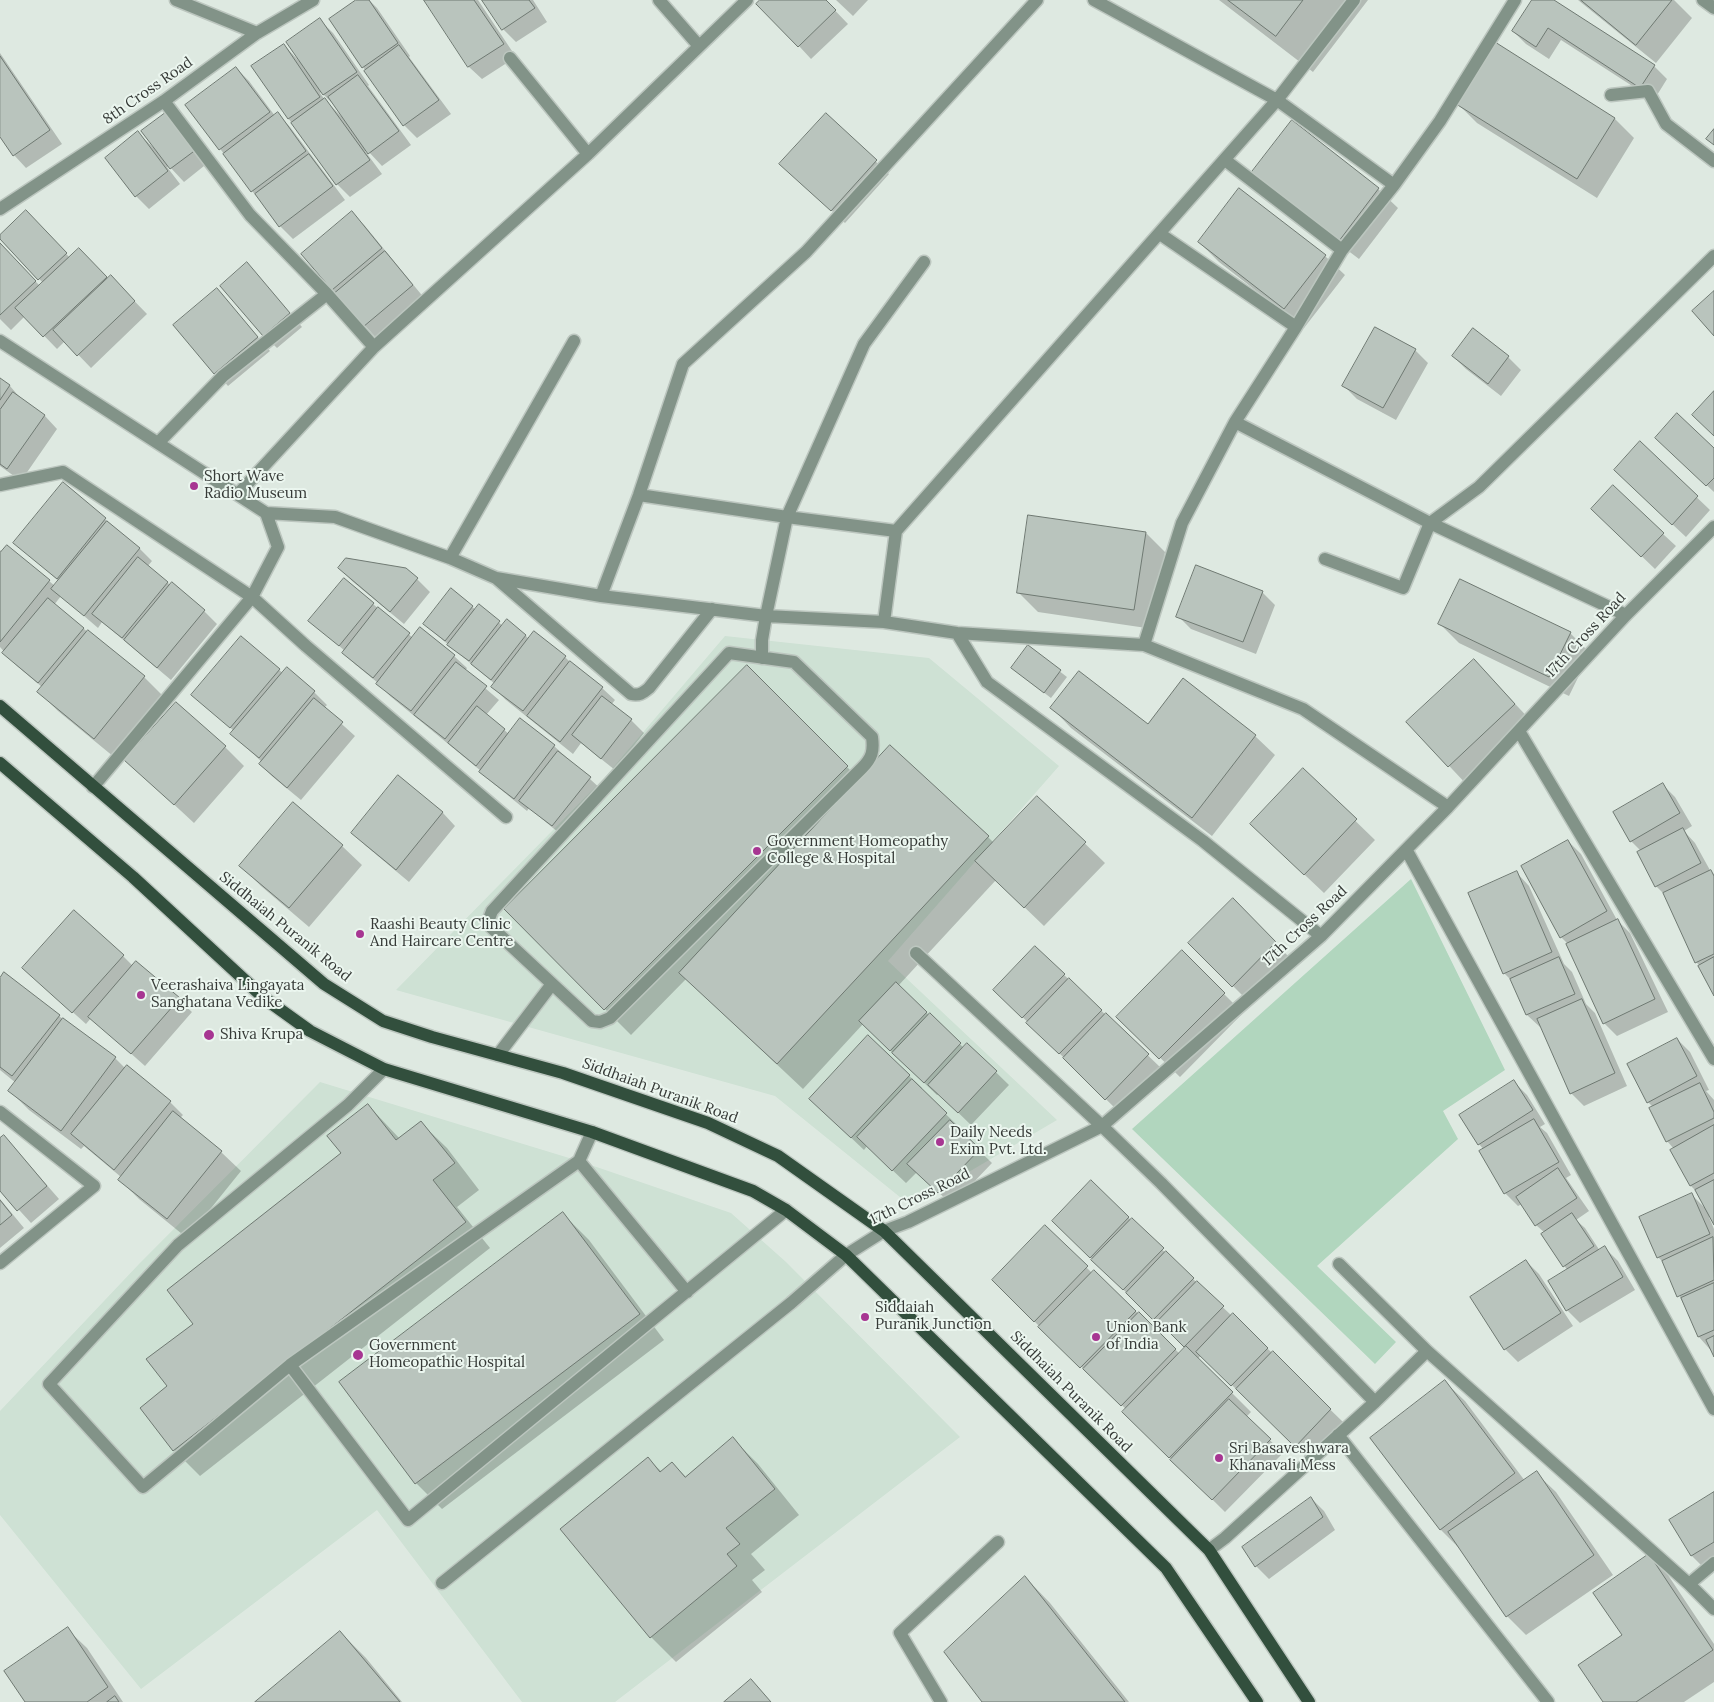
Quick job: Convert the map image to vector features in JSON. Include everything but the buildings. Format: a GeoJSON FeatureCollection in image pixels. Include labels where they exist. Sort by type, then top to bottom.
{"type":"FeatureCollection","features":[{"type":"Feature","properties":{"kind":"main road","name":"Siddhaiah Puranik Road"},"geometry":{"type":"LineString","coordinates":[[0,706],[324,984],[383,1021],[432,1037],[563,1073],[708,1123],[778,1156],[884,1231],[1209,1550],[1309,1702]]}},
{"type":"Feature","properties":{"kind":"main road"},"geometry":{"type":"LineString","coordinates":[[0,763],[133,877],[264,998],[310,1031],[384,1069],[592,1132],[753,1190],[786,1210],[846,1254],[1166,1568],[1257,1702]]}},
{"type":"Feature","properties":{"kind":"street"},"geometry":{"type":"LineString","coordinates":[[176,0],[257,33]]}},
{"type":"Feature","properties":{"kind":"street","name":"8th Cross Road"},"geometry":{"type":"LineString","coordinates":[[0,209],[164,101],[257,33],[313,0]]}},
{"type":"Feature","properties":{"kind":"street"},"geometry":{"type":"LineString","coordinates":[[660,0],[699,46]]}},
{"type":"Feature","properties":{"kind":"street"},"geometry":{"type":"LineString","coordinates":[[238,494],[374,347],[588,154],[746,0]]}},
{"type":"Feature","properties":{"kind":"street"},"geometry":{"type":"LineString","coordinates":[[601,596],[639,495],[683,364],[806,252],[1037,0]]}},
{"type":"Feature","properties":{"kind":"street"},"geometry":{"type":"LineString","coordinates":[[1094,0],[1277,100],[1394,185]]}},
{"type":"Feature","properties":{"kind":"street"},"geometry":{"type":"LineString","coordinates":[[884,622],[896,530],[1277,100],[1354,0]]}},
{"type":"Feature","properties":{"kind":"street"},"geometry":{"type":"LineString","coordinates":[[1144,645],[1182,523],[1235,422],[1296,327],[1342,250],[1394,185],[1440,121],[1515,0]]}},
{"type":"Feature","properties":{"kind":"street"},"geometry":{"type":"LineString","coordinates":[[1703,0],[1714,8]]}},
{"type":"Feature","properties":{"kind":"street"},"geometry":{"type":"LineString","coordinates":[[510,58],[588,154]]}},
{"type":"Feature","properties":{"kind":"street"},"geometry":{"type":"LineString","coordinates":[[1611,95],[1648,91],[1666,124],[1714,161]]}},
{"type":"Feature","properties":{"kind":"street"},"geometry":{"type":"LineString","coordinates":[[164,101],[250,215],[327,294],[374,347]]}},
{"type":"Feature","properties":{"kind":"street"},"geometry":{"type":"LineString","coordinates":[[1225,160],[1342,250]]}},
{"type":"Feature","properties":{"kind":"street"},"geometry":{"type":"LineString","coordinates":[[1160,234],[1296,327]]}},
{"type":"Feature","properties":{"kind":"street"},"geometry":{"type":"LineString","coordinates":[[1325,559],[1403,588],[1430,523],[1479,487],[1714,256]]}},
{"type":"Feature","properties":{"kind":"street"},"geometry":{"type":"LineString","coordinates":[[762,658],[762,640],[766,616],[787,517],[864,344],[924,262]]}},
{"type":"Feature","properties":{"kind":"street"},"geometry":{"type":"LineString","coordinates":[[158,443],[223,376],[327,294]]}},
{"type":"Feature","properties":{"kind":"street"},"geometry":{"type":"LineString","coordinates":[[0,341],[266,513],[335,517],[450,558],[496,578],[601,596],[766,616],[884,622],[957,633],[1144,645],[1303,709],[1448,808]]}},
{"type":"Feature","properties":{"kind":"street"},"geometry":{"type":"LineString","coordinates":[[450,558],[574,341]]}},
{"type":"Feature","properties":{"kind":"street"},"geometry":{"type":"LineString","coordinates":[[1235,422],[1430,523],[1626,615]]}},
{"type":"Feature","properties":{"kind":"street"},"geometry":{"type":"LineString","coordinates":[[0,484],[64,472],[252,597],[313,652],[506,816]]}},
{"type":"Feature","properties":{"kind":"street"},"geometry":{"type":"LineString","coordinates":[[639,495],[787,517],[896,530]]}},
{"type":"Feature","properties":{"kind":"street"},"geometry":{"type":"LineString","coordinates":[[93,786],[252,597],[278,546],[266,513]]}},
{"type":"Feature","properties":{"kind":"street","name":"17th Cross Road"},"geometry":{"type":"LineString","coordinates":[[442,1583],[791,1302],[846,1254],[884,1231],[908,1222],[1102,1126],[1321,936],[1407,851],[1626,615],[1714,527]]}},
{"type":"Feature","properties":{"kind":"street"},"geometry":{"type":"LineString","coordinates":[[496,578],[632,694],[637,695],[644,693],[649,688],[712,609]]}},
{"type":"Feature","properties":{"kind":"street"},"geometry":{"type":"LineString","coordinates":[[957,633],[987,682],[1203,842],[1321,936]]}},
{"type":"Feature","properties":{"kind":"street"},"geometry":{"type":"LineString","coordinates":[[729,654],[794,662],[872,737],[874,747],[868,762],[610,1018],[600,1022],[592,1021],[552,984],[491,927],[489,919],[492,911],[729,654]]}},
{"type":"Feature","properties":{"kind":"street"},"geometry":{"type":"LineString","coordinates":[[1519,731],[1714,1059]]}},
{"type":"Feature","properties":{"kind":"street"},"geometry":{"type":"LineString","coordinates":[[1407,851],[1714,1409]]}},
{"type":"Feature","properties":{"kind":"street"},"geometry":{"type":"LineString","coordinates":[[916,953],[1168,1190],[1375,1402]]}},
{"type":"Feature","properties":{"kind":"street"},"geometry":{"type":"LineString","coordinates":[[498,1055],[552,984]]}},
{"type":"Feature","properties":{"kind":"street"},"geometry":{"type":"LineString","coordinates":[[384,1069],[348,1105],[178,1246],[49,1384],[143,1487],[290,1364],[578,1161],[592,1132]]}},
{"type":"Feature","properties":{"kind":"street"},"geometry":{"type":"LineString","coordinates":[[0,1112],[94,1186],[0,1263]]}},
{"type":"Feature","properties":{"kind":"street"},"geometry":{"type":"LineString","coordinates":[[578,1161],[687,1292]]}},
{"type":"Feature","properties":{"kind":"street"},"geometry":{"type":"LineString","coordinates":[[290,1364],[408,1520],[786,1210]]}},
{"type":"Feature","properties":{"kind":"street"},"geometry":{"type":"LineString","coordinates":[[1338,1264],[1427,1351],[1689,1584],[1714,1609]]}},
{"type":"Feature","properties":{"kind":"street"},"geometry":{"type":"LineString","coordinates":[[1209,1550],[1225,1538],[1375,1402],[1427,1351]]}},
{"type":"Feature","properties":{"kind":"street"},"geometry":{"type":"LineString","coordinates":[[1338,1435],[1548,1702]]}},
{"type":"Feature","properties":{"kind":"street"},"geometry":{"type":"LineString","coordinates":[[941,1702],[900,1633],[998,1542]]}},
{"type":"Feature","properties":{"kind":"street"},"geometry":{"type":"LineString","coordinates":[[1689,1584],[1714,1564]]}},
{"type":"Feature","properties":{"kind":"shaded area","name":"Government Homeopathy College & Hospital"},"geometry":{"type":"Polygon","coordinates":[[[725,636],[929,658],[1059,766],[888,961],[1057,1120],[911,1206],[775,1096],[396,990],[605,777],[725,636]]]}},
{"type":"Feature","properties":{"kind":"shaded area","name":"Government Homeopathic Hospital"},"geometry":{"type":"Polygon","coordinates":[[[320,1082],[579,1161],[731,1213],[786,1262],[960,1437],[615,1702],[522,1702],[377,1510],[141,1689],[0,1515],[0,1411],[139,1264],[320,1082]]]}},
{"type":"Feature","properties":{"kind":"green space"},"geometry":{"type":"Polygon","coordinates":[[[1411,879],[1505,1070],[1443,1111],[1458,1139],[1317,1266],[1396,1342],[1375,1364],[1132,1129],[1411,879]]]}},
{"type":"Feature","properties":{"kind":"place","name":"Short Wave Radio Museum"},"geometry":{"type":"Point","coordinates":[194,486]}},
{"type":"Feature","properties":{"kind":"place","name":"Government Homeopathy College & Hospital"},"geometry":{"type":"Point","coordinates":[757,851]}},
{"type":"Feature","properties":{"kind":"place","name":"Raashi Beauty Clinic And Haircare Centre"},"geometry":{"type":"Point","coordinates":[360,934]}},
{"type":"Feature","properties":{"kind":"place","name":"Veerashaiva Lingayata Sanghatana Vedike"},"geometry":{"type":"Point","coordinates":[141,995]}},
{"type":"Feature","properties":{"kind":"place","name":"Shiva Krupa"},"geometry":{"type":"Point","coordinates":[209,1035]}},
{"type":"Feature","properties":{"kind":"place","name":"Daily Needs Exim Pvt. Ltd."},"geometry":{"type":"Point","coordinates":[940,1142]}},
{"type":"Feature","properties":{"kind":"place","name":"Siddaiah Puranik Junction"},"geometry":{"type":"Point","coordinates":[865,1317]}},
{"type":"Feature","properties":{"kind":"place","name":"Union Bank of India"},"geometry":{"type":"Point","coordinates":[1096,1337]}},
{"type":"Feature","properties":{"kind":"place","name":"Government Homeopathic Hospital"},"geometry":{"type":"Point","coordinates":[358,1355]}},
{"type":"Feature","properties":{"kind":"place","name":"Sri Basaveshwara Khanavali Mess"},"geometry":{"type":"Point","coordinates":[1219,1458]}}]}
